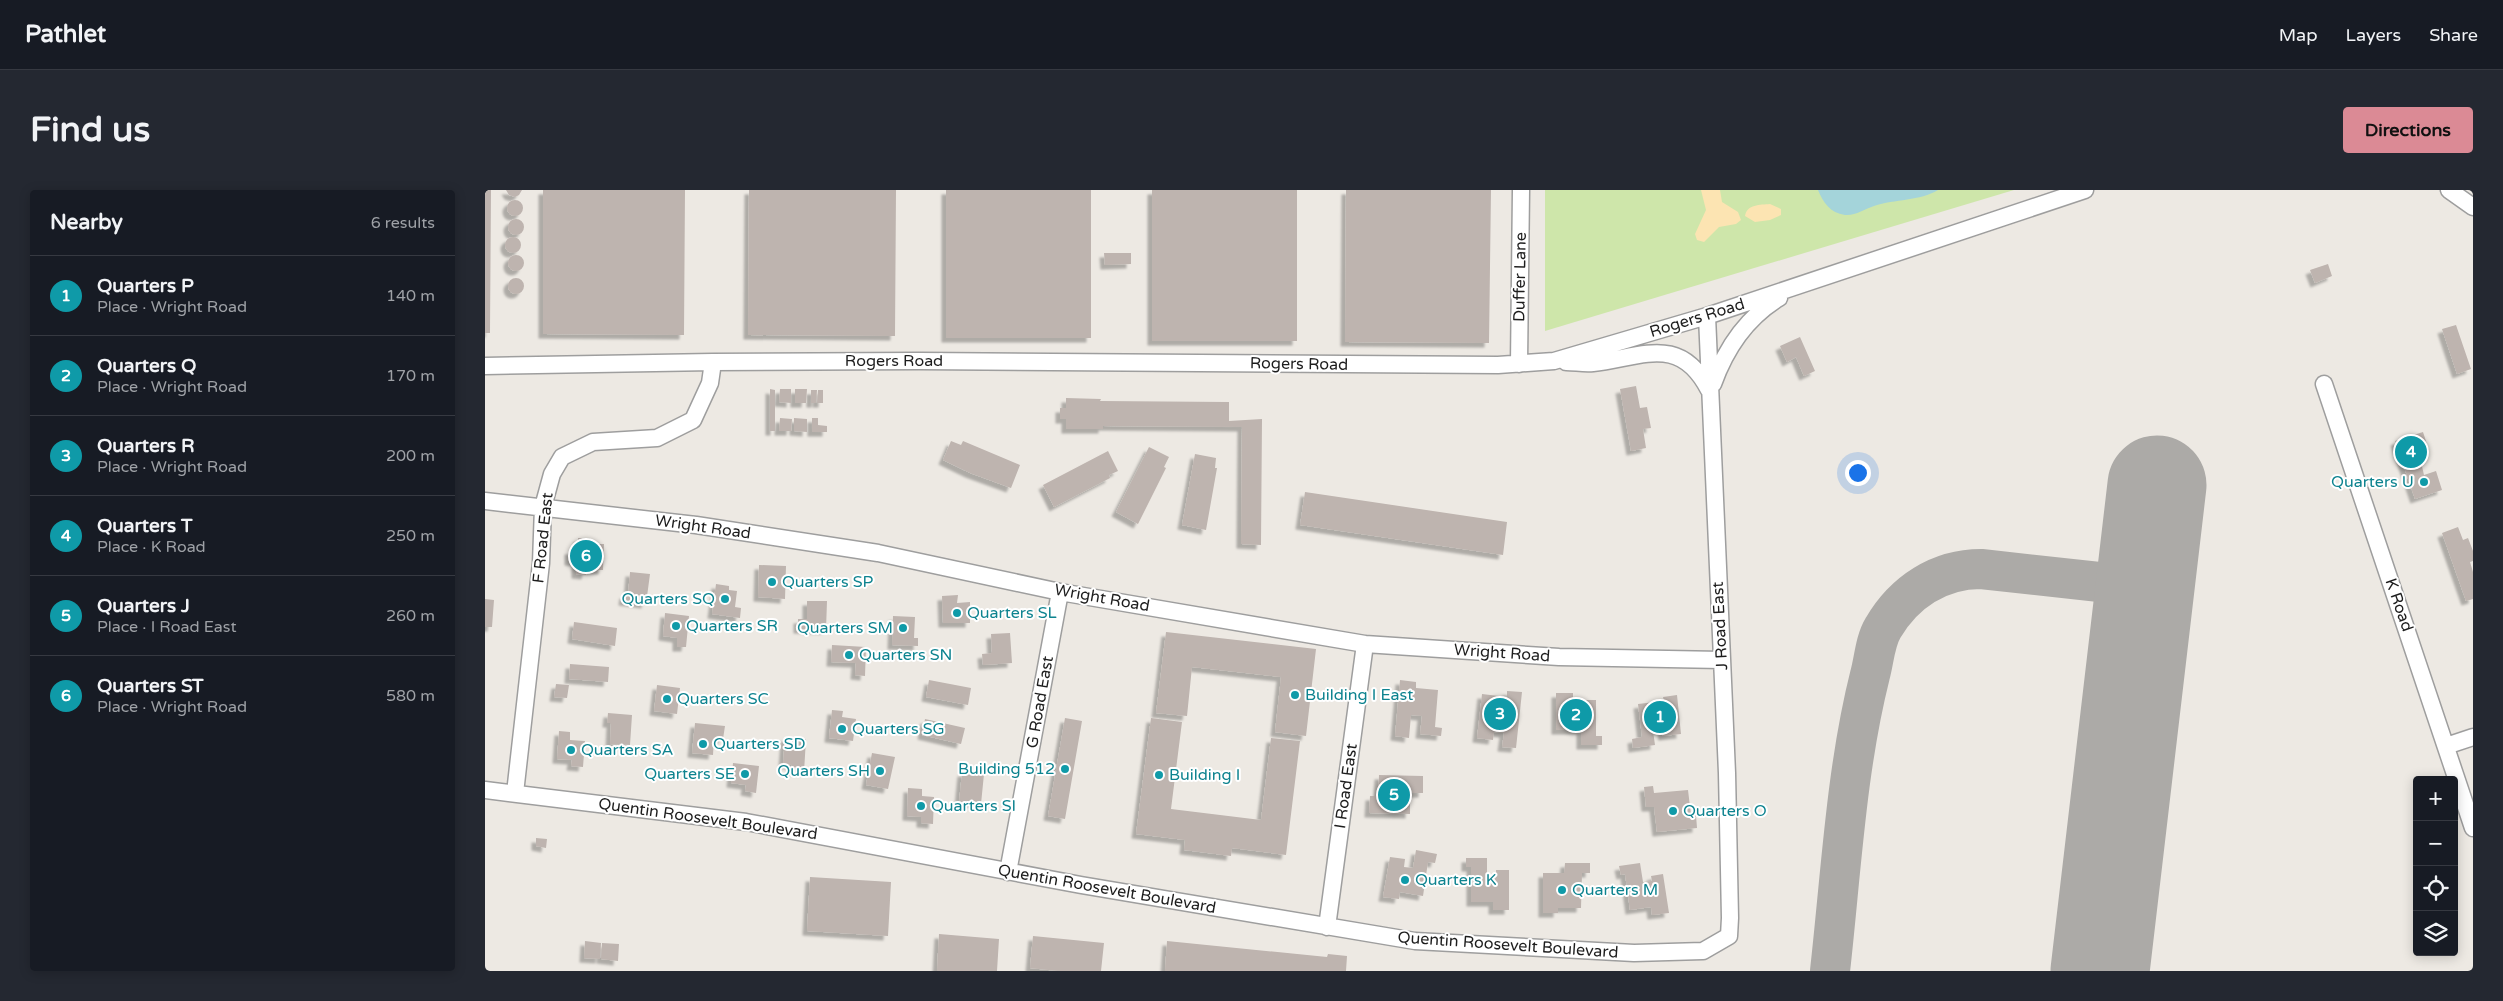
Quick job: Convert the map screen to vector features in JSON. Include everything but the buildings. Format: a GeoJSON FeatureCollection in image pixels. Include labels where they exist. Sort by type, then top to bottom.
{"type":"FeatureCollection","features":[{"type":"Feature","properties":{"kind":"street","name":"Duffer Lane"},"geometry":{"type":"LineString","coordinates":[[1519,364],[1521,190]]}},
{"type":"Feature","properties":{"kind":"street","name":"Rogers Road"},"geometry":{"type":"LineString","coordinates":[[485,366],[713,362],[1519,364],[1554,361],[1707,316],[1797,287],[2052,196],[2085,190]]}},
{"type":"Feature","properties":{"kind":"street"},"geometry":{"type":"LineString","coordinates":[[2449,190],[2473,208]]}},
{"type":"Feature","properties":{"kind":"street"},"geometry":{"type":"LineString","coordinates":[[1710,393],[1721,360],[1755,314],[1797,287]]}},
{"type":"Feature","properties":{"kind":"street","name":"J Road East"},"geometry":{"type":"LineString","coordinates":[[1707,316],[1722,660],[1730,899],[1729,936]]}},
{"type":"Feature","properties":{"kind":"street"},"geometry":{"type":"LineString","coordinates":[[1554,361],[1591,363],[1648,353],[1671,354],[1690,363],[1699,372],[1710,393]]}},
{"type":"Feature","properties":{"kind":"street","name":"F Road East"},"geometry":{"type":"LineString","coordinates":[[515,793],[541,563],[543,507],[552,474],[562,457],[593,442],[657,438],[693,420],[710,383],[713,362]]}},
{"type":"Feature","properties":{"kind":"street","name":"K Road"},"geometry":{"type":"LineString","coordinates":[[2324,384],[2473,828]]}},
{"type":"Feature","properties":{"kind":"street","name":"Wright Road"},"geometry":{"type":"LineString","coordinates":[[485,501],[696,525],[878,553],[1060,592],[1365,644],[1559,657],[1722,660]]}},
{"type":"Feature","properties":{"kind":"street","name":"G Road East"},"geometry":{"type":"LineString","coordinates":[[1009,872],[1060,592]]}},
{"type":"Feature","properties":{"kind":"street","name":"I Road East"},"geometry":{"type":"LineString","coordinates":[[1327,927],[1365,644]]}},
{"type":"Feature","properties":{"kind":"street"},"geometry":{"type":"LineString","coordinates":[[2446,746],[2473,737]]}},
{"type":"Feature","properties":{"kind":"street","name":"Quentin Roosevelt Boulevard"},"geometry":{"type":"LineString","coordinates":[[485,790],[746,822],[1009,872],[1415,941],[1634,953],[1703,951],[1729,936]]}},
{"type":"Feature","properties":{"kind":"green space"},"geometry":{"type":"Polygon","coordinates":[[[1545,190],[2014,190],[1545,331],[1545,190]]]}},
{"type":"Feature","properties":{"kind":"sand"},"geometry":{"type":"Polygon","coordinates":[[[1701,190],[1720,190],[1722,202],[1738,212],[1741,220],[1736,224],[1719,227],[1704,242],[1697,240],[1695,234],[1706,210],[1701,190]]]}},
{"type":"Feature","properties":{"kind":"sand"},"geometry":{"type":"Polygon","coordinates":[[[1770,204],[1781,209],[1781,215],[1770,220],[1755,222],[1745,216],[1751,207],[1770,204]]]}},
{"type":"Feature","properties":{"kind":"water"},"geometry":{"type":"Polygon","coordinates":[[[1818,190],[1938,190],[1931,194],[1882,204],[1845,215],[1831,209],[1822,199],[1818,190]]]}},
{"type":"Feature","properties":{"kind":"taxiway"},"geometry":{"type":"LineString","coordinates":[[1830,971],[1845,822],[1862,711],[1880,633],[1901,604],[1924,585],[1937,578],[1966,570],[1981,569],[2145,587]]}},
{"type":"Feature","properties":{"kind":"runway"},"geometry":{"type":"LineString","coordinates":[[2100,971],[2157,485]]}},
{"type":"Feature","properties":{"kind":"place","name":"Quarters T"},"geometry":{"type":"Point","coordinates":[2411,452]}},
{"type":"Feature","properties":{"kind":"place","name":"Quarters U"},"geometry":{"type":"Point","coordinates":[2424,482]}},
{"type":"Feature","properties":{"kind":"place","name":"Quarters ST"},"geometry":{"type":"Point","coordinates":[586,556]}},
{"type":"Feature","properties":{"kind":"place","name":"Quarters SP"},"geometry":{"type":"Point","coordinates":[772,582]}},
{"type":"Feature","properties":{"kind":"place","name":"Quarters SQ"},"geometry":{"type":"Point","coordinates":[725,599]}},
{"type":"Feature","properties":{"kind":"place","name":"Quarters SL"},"geometry":{"type":"Point","coordinates":[957,613]}},
{"type":"Feature","properties":{"kind":"place","name":"Quarters SR"},"geometry":{"type":"Point","coordinates":[676,626]}},
{"type":"Feature","properties":{"kind":"place","name":"Quarters SM"},"geometry":{"type":"Point","coordinates":[903,628]}},
{"type":"Feature","properties":{"kind":"place","name":"Quarters SN"},"geometry":{"type":"Point","coordinates":[849,655]}},
{"type":"Feature","properties":{"kind":"place","name":"Building I East"},"geometry":{"type":"Point","coordinates":[1295,695]}},
{"type":"Feature","properties":{"kind":"place","name":"Quarters SC"},"geometry":{"type":"Point","coordinates":[667,699]}},
{"type":"Feature","properties":{"kind":"place","name":"Quarters R"},"geometry":{"type":"Point","coordinates":[1500,714]}},
{"type":"Feature","properties":{"kind":"place","name":"Quarters Q"},"geometry":{"type":"Point","coordinates":[1576,715]}},
{"type":"Feature","properties":{"kind":"place","name":"Quarters P"},"geometry":{"type":"Point","coordinates":[1660,717]}},
{"type":"Feature","properties":{"kind":"place","name":"Quarters SG"},"geometry":{"type":"Point","coordinates":[842,729]}},
{"type":"Feature","properties":{"kind":"place","name":"Quarters SD"},"geometry":{"type":"Point","coordinates":[703,744]}},
{"type":"Feature","properties":{"kind":"place","name":"Quarters SA"},"geometry":{"type":"Point","coordinates":[571,750]}},
{"type":"Feature","properties":{"kind":"place","name":"Building 512"},"geometry":{"type":"Point","coordinates":[1065,769]}},
{"type":"Feature","properties":{"kind":"place","name":"Quarters SH"},"geometry":{"type":"Point","coordinates":[880,771]}},
{"type":"Feature","properties":{"kind":"place","name":"Quarters SE"},"geometry":{"type":"Point","coordinates":[745,774]}},
{"type":"Feature","properties":{"kind":"place","name":"Building I"},"geometry":{"type":"Point","coordinates":[1159,775]}},
{"type":"Feature","properties":{"kind":"place","name":"Quarters J"},"geometry":{"type":"Point","coordinates":[1394,795]}},
{"type":"Feature","properties":{"kind":"place","name":"Quarters SI"},"geometry":{"type":"Point","coordinates":[921,806]}},
{"type":"Feature","properties":{"kind":"place","name":"Quarters O"},"geometry":{"type":"Point","coordinates":[1673,811]}},
{"type":"Feature","properties":{"kind":"place","name":"Quarters K"},"geometry":{"type":"Point","coordinates":[1405,880]}},
{"type":"Feature","properties":{"kind":"place","name":"Quarters M"},"geometry":{"type":"Point","coordinates":[1562,890]}}]}
